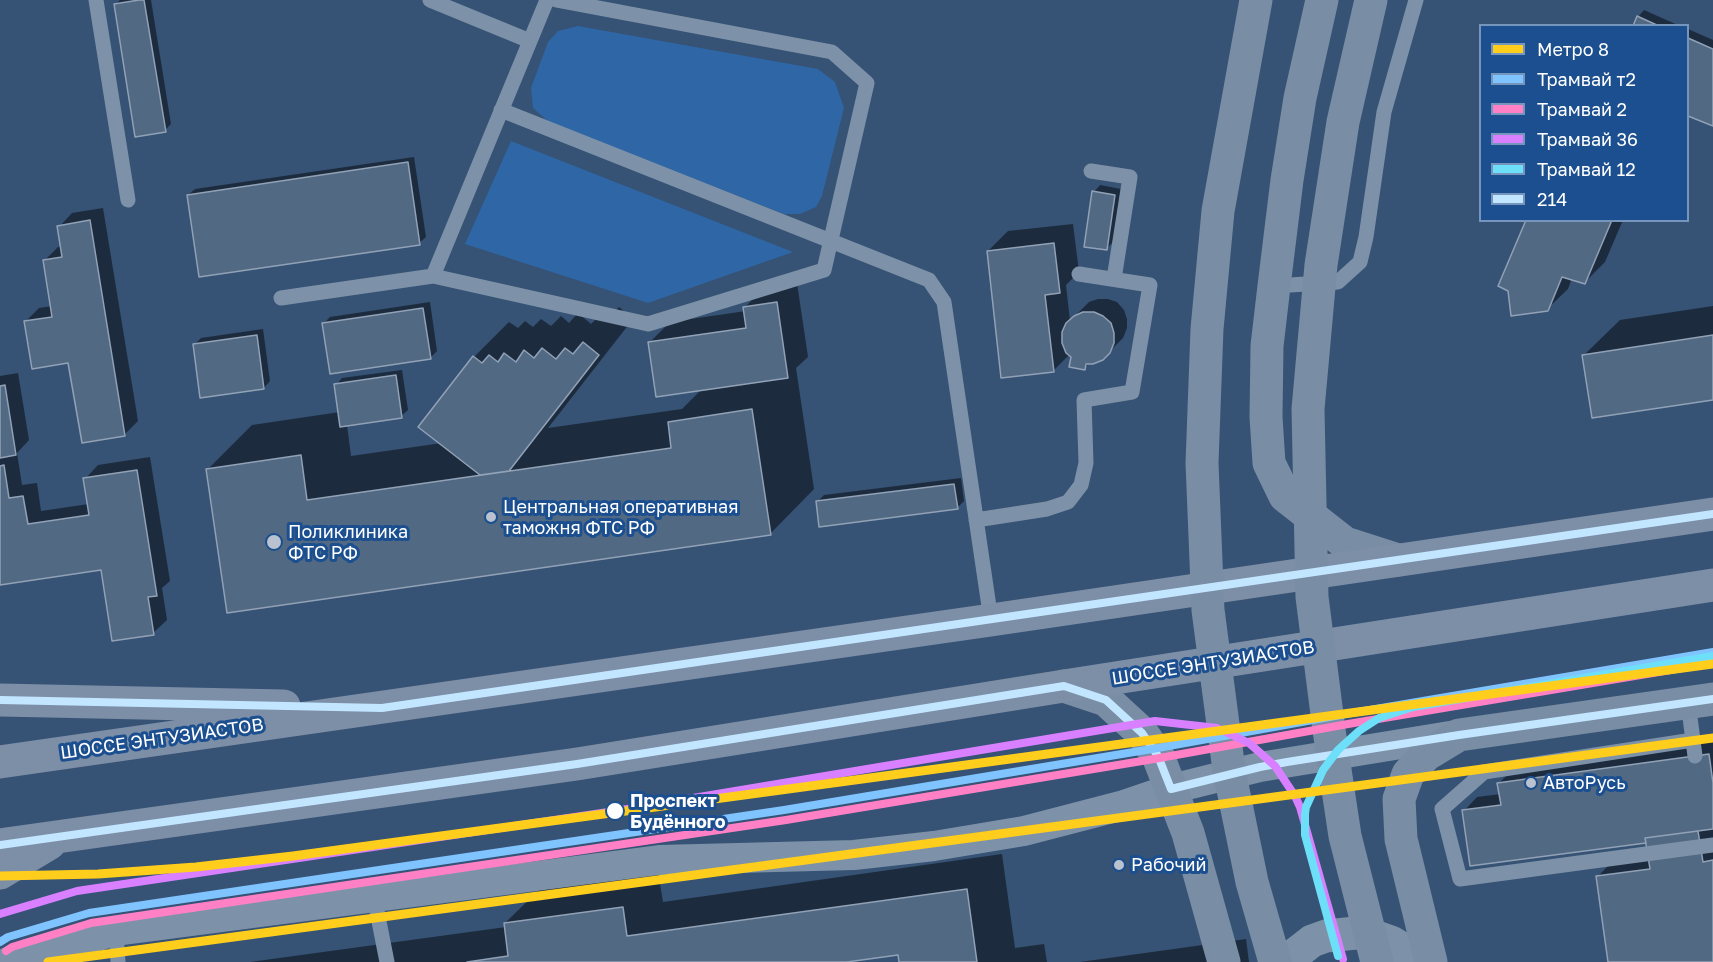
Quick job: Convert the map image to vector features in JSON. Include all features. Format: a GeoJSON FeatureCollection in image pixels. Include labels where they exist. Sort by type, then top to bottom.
{"type":"FeatureCollection","features":[{"type":"Feature","properties":{"kind":"main road"},"geometry":{"type":"LineString","coordinates":[[1256,0],[1218,211],[1207,329],[1202,463],[1208,610],[1229,770],[1252,882],[1275,962]]}},
{"type":"Feature","properties":{"kind":"main road"},"geometry":{"type":"LineString","coordinates":[[1322,0],[1300,98],[1287,180],[1267,346],[1266,417],[1269,463],[1285,496],[1345,543],[1398,560]]}},
{"type":"Feature","properties":{"kind":"main road"},"geometry":{"type":"LineString","coordinates":[[1371,0],[1343,122],[1321,265],[1308,409],[1312,597],[1346,836],[1377,962]]}},
{"type":"Feature","properties":{"kind":"main road","name":"ШОССЕ ЭНТУЗИАСТОВ"},"geometry":{"type":"LineString","coordinates":[[0,762],[1713,514]]}},
{"type":"Feature","properties":{"kind":"main road","name":"ШОССЕ ЭНТУЗИАСТОВ"},"geometry":{"type":"LineString","coordinates":[[0,845],[577,764],[1713,585]]}},
{"type":"Feature","properties":{"kind":"main road"},"geometry":{"type":"LineString","coordinates":[[1064,686],[1106,700],[1142,733],[1158,756],[1188,833],[1224,962]]}},
{"type":"Feature","properties":{"kind":"main road"},"geometry":{"type":"LineString","coordinates":[[0,700],[382,708]]}},
{"type":"Feature","properties":{"kind":"main road"},"geometry":{"type":"LineString","coordinates":[[1431,962],[1401,839],[1399,799],[1408,774],[1426,755],[1459,735],[1700,700]]}},
{"type":"Feature","properties":{"kind":"main road"},"geometry":{"type":"LineString","coordinates":[[0,873],[61,836]]}},
{"type":"Feature","properties":{"kind":"street"},"geometry":{"type":"LineString","coordinates":[[8,962],[27,954],[116,931],[659,860],[854,855],[934,846],[1024,831],[1124,805],[1171,789],[1260,767],[1459,735]]}},
{"type":"Feature","properties":{"kind":"street"},"geometry":{"type":"LineString","coordinates":[[1285,962],[1312,941],[1326,936],[1356,933],[1391,942],[1419,962]]}},
{"type":"Feature","properties":{"kind":"lane"},"geometry":{"type":"LineString","coordinates":[[96,0],[128,200]]}},
{"type":"Feature","properties":{"kind":"lane"},"geometry":{"type":"LineString","coordinates":[[430,0],[530,41]]}},
{"type":"Feature","properties":{"kind":"lane"},"geometry":{"type":"LineString","coordinates":[[433,276],[547,0]]}},
{"type":"Feature","properties":{"kind":"lane"},"geometry":{"type":"LineString","coordinates":[[281,297],[433,276],[648,324],[824,270],[867,83],[832,52],[556,0]]}},
{"type":"Feature","properties":{"kind":"lane"},"geometry":{"type":"LineString","coordinates":[[1274,286],[1338,282],[1360,262],[1366,237],[1384,112],[1416,0]]}},
{"type":"Feature","properties":{"kind":"lane"},"geometry":{"type":"LineString","coordinates":[[501,110],[929,280],[944,302],[991,620]]}},
{"type":"Feature","properties":{"kind":"lane"},"geometry":{"type":"LineString","coordinates":[[1091,171],[1130,177],[1114,279]]}},
{"type":"Feature","properties":{"kind":"lane"},"geometry":{"type":"LineString","coordinates":[[976,520],[1047,509],[1068,502],[1081,485],[1086,463],[1084,400],[1132,392],[1150,285],[1079,274]]}},
{"type":"Feature","properties":{"kind":"lane"},"geometry":{"type":"LineString","coordinates":[[1700,700],[1694,748],[1484,772],[1442,809],[1460,879],[1713,845]]}},
{"type":"Feature","properties":{"kind":"lane"},"geometry":{"type":"LineString","coordinates":[[374,896],[387,962]]}},
{"type":"Feature","properties":{"kind":"lane"},"geometry":{"type":"LineString","coordinates":[[116,931],[118,962]]}},
{"type":"Feature","properties":{"kind":"shaded area"},"geometry":{"type":"Polygon","coordinates":[[[578,26],[818,69],[835,82],[844,108],[822,196],[816,207],[800,214],[784,214],[550,123],[533,108],[531,88],[548,42],[558,31],[578,26]]]}},
{"type":"Feature","properties":{"kind":"shaded area"},"geometry":{"type":"Polygon","coordinates":[[[511,141],[793,252],[648,303],[465,244],[511,141]]]}},
{"type":"Feature","properties":{"kind":"building"},"geometry":{"type":"Polygon","coordinates":[[[144,0],[166,132],[135,137],[114,4],[144,0]]]}},
{"type":"Feature","properties":{"kind":"building"},"geometry":{"type":"Polygon","coordinates":[[[1637,16],[1655,24],[1634,24],[1637,16]]]}},
{"type":"Feature","properties":{"kind":"building"},"geometry":{"type":"Polygon","coordinates":[[[1689,38],[1713,49],[1713,126],[1689,116],[1689,38]]]}},
{"type":"Feature","properties":{"kind":"building"},"geometry":{"type":"Polygon","coordinates":[[[408,162],[420,245],[199,277],[187,195],[408,162]]]}},
{"type":"Feature","properties":{"kind":"building"},"geometry":{"type":"Polygon","coordinates":[[[1092,191],[1115,195],[1107,250],[1084,247],[1092,191]]]}},
{"type":"Feature","properties":{"kind":"building"},"geometry":{"type":"Polygon","coordinates":[[[90,220],[125,436],[82,443],[68,363],[32,369],[24,321],[52,317],[43,260],[62,257],[57,226],[90,220]]]}},
{"type":"Feature","properties":{"kind":"building"},"geometry":{"type":"Polygon","coordinates":[[[1525,222],[1611,222],[1585,284],[1562,277],[1548,311],[1511,316],[1508,291],[1498,286],[1525,222]]]}},
{"type":"Feature","properties":{"kind":"building"},"geometry":{"type":"Polygon","coordinates":[[[1054,243],[1060,293],[1045,295],[1054,372],[1001,378],[987,251],[1054,243]]]}},
{"type":"Feature","properties":{"kind":"building"},"geometry":{"type":"Polygon","coordinates":[[[777,302],[788,378],[656,397],[648,342],[746,328],[743,307],[777,302]]]}},
{"type":"Feature","properties":{"kind":"building"},"geometry":{"type":"Polygon","coordinates":[[[423,308],[431,359],[330,374],[322,323],[423,308]]]}},
{"type":"Feature","properties":{"kind":"building"},"geometry":{"type":"Polygon","coordinates":[[[1083,312],[1094,312],[1103,316],[1111,323],[1114,333],[1114,343],[1110,353],[1103,360],[1086,364],[1085,370],[1069,367],[1071,357],[1066,353],[1062,343],[1062,332],[1066,323],[1083,312]]]}},
{"type":"Feature","properties":{"kind":"building"},"geometry":{"type":"Polygon","coordinates":[[[257,335],[264,389],[200,398],[193,344],[257,335]]]}},
{"type":"Feature","properties":{"kind":"building"},"geometry":{"type":"Polygon","coordinates":[[[1713,335],[1713,400],[1592,418],[1582,355],[1713,335]]]}},
{"type":"Feature","properties":{"kind":"building"},"geometry":{"type":"Polygon","coordinates":[[[583,342],[599,355],[509,471],[480,475],[418,427],[473,356],[482,363],[489,355],[498,362],[504,353],[516,362],[524,350],[534,358],[542,348],[556,359],[565,348],[573,354],[583,342]]]}},
{"type":"Feature","properties":{"kind":"building"},"geometry":{"type":"Polygon","coordinates":[[[396,375],[402,418],[340,427],[334,384],[396,375]]]}},
{"type":"Feature","properties":{"kind":"building"},"geometry":{"type":"Polygon","coordinates":[[[5,385],[16,455],[0,458],[0,386],[5,385]]]}},
{"type":"Feature","properties":{"kind":"building","name":"Центральная оперативная таможня ФТС РФ"},"geometry":{"type":"Polygon","coordinates":[[[752,409],[771,535],[227,613],[206,469],[301,455],[307,500],[671,448],[668,422],[752,409]]]}},
{"type":"Feature","properties":{"kind":"building"},"geometry":{"type":"Polygon","coordinates":[[[4,465],[9,498],[23,496],[28,524],[89,515],[83,478],[137,470],[157,596],[148,597],[154,635],[112,641],[101,570],[0,585],[0,466],[4,465]]]}},
{"type":"Feature","properties":{"kind":"building"},"geometry":{"type":"Polygon","coordinates":[[[954,484],[958,509],[819,527],[816,501],[954,484]]]}},
{"type":"Feature","properties":{"kind":"building"},"geometry":{"type":"Polygon","coordinates":[[[1709,754],[1713,783],[1713,829],[1645,838],[1646,843],[1470,866],[1462,810],[1501,805],[1497,783],[1709,754]]]}},
{"type":"Feature","properties":{"kind":"building"},"geometry":{"type":"Polygon","coordinates":[[[1698,831],[1703,862],[1713,860],[1713,962],[1608,962],[1596,876],[1650,869],[1645,838],[1698,831]]]}},
{"type":"Feature","properties":{"kind":"building"},"geometry":{"type":"Polygon","coordinates":[[[967,889],[977,962],[899,962],[898,955],[847,962],[467,962],[508,956],[504,923],[623,907],[627,936],[967,889]]]}},
{"type":"Feature","properties":{"kind":"building"},"geometry":{"type":"Polygon","coordinates":[[[103,944],[104,953],[86,956],[85,947],[103,944]]]}},
{"type":"Feature","properties":{"kind":"metro line","name":"8"},"geometry":{"type":"LineString","coordinates":[[0,876],[98,874],[196,867],[293,856],[1713,664]]}},
{"type":"Feature","properties":{"kind":"metro line","name":"8"},"geometry":{"type":"LineString","coordinates":[[48,962],[1713,738]]}},
{"type":"Feature","properties":{"kind":"tram line","name":"т2"},"geometry":{"type":"LineString","coordinates":[[0,942],[8,937],[89,913],[784,810],[1713,652]]}},
{"type":"Feature","properties":{"kind":"tram line","name":"12"},"geometry":{"type":"LineString","coordinates":[[1338,956],[1305,835],[1305,814],[1323,770],[1338,750],[1359,731],[1379,718],[1413,707],[1713,656]]}},
{"type":"Feature","properties":{"kind":"tram line","name":"2"},"geometry":{"type":"LineString","coordinates":[[6,951],[12,947],[91,923],[786,820],[1713,663]]}},
{"type":"Feature","properties":{"kind":"tram line","name":"36"},"geometry":{"type":"LineString","coordinates":[[0,914],[77,891],[615,811],[1155,721],[1217,728],[1249,743],[1275,766],[1300,807],[1343,959]]}},
{"type":"Feature","properties":{"kind":"transit line","name":"214"},"geometry":{"type":"LineString","coordinates":[[0,700],[382,708],[1713,514]]}},
{"type":"Feature","properties":{"kind":"transit line","name":"214"},"geometry":{"type":"LineString","coordinates":[[0,845],[577,764],[1064,686],[1106,700],[1142,733],[1158,756],[1171,789],[1287,762],[1713,699]]}},
{"type":"Feature","properties":{"kind":"place","name":"Центральная оперативная таможня ФТС РФ"},"geometry":{"type":"Point","coordinates":[491,517]}},
{"type":"Feature","properties":{"kind":"place","name":"Поликлиника ФТС РФ"},"geometry":{"type":"Point","coordinates":[274,542]}},
{"type":"Feature","properties":{"kind":"place","name":"АвтоРусь"},"geometry":{"type":"Point","coordinates":[1531,783]}},
{"type":"Feature","properties":{"kind":"place","name":"Проспект Будённого"},"geometry":{"type":"Point","coordinates":[615,811]}},
{"type":"Feature","properties":{"kind":"place","name":"Рабочий"},"geometry":{"type":"Point","coordinates":[1119,865]}}]}
